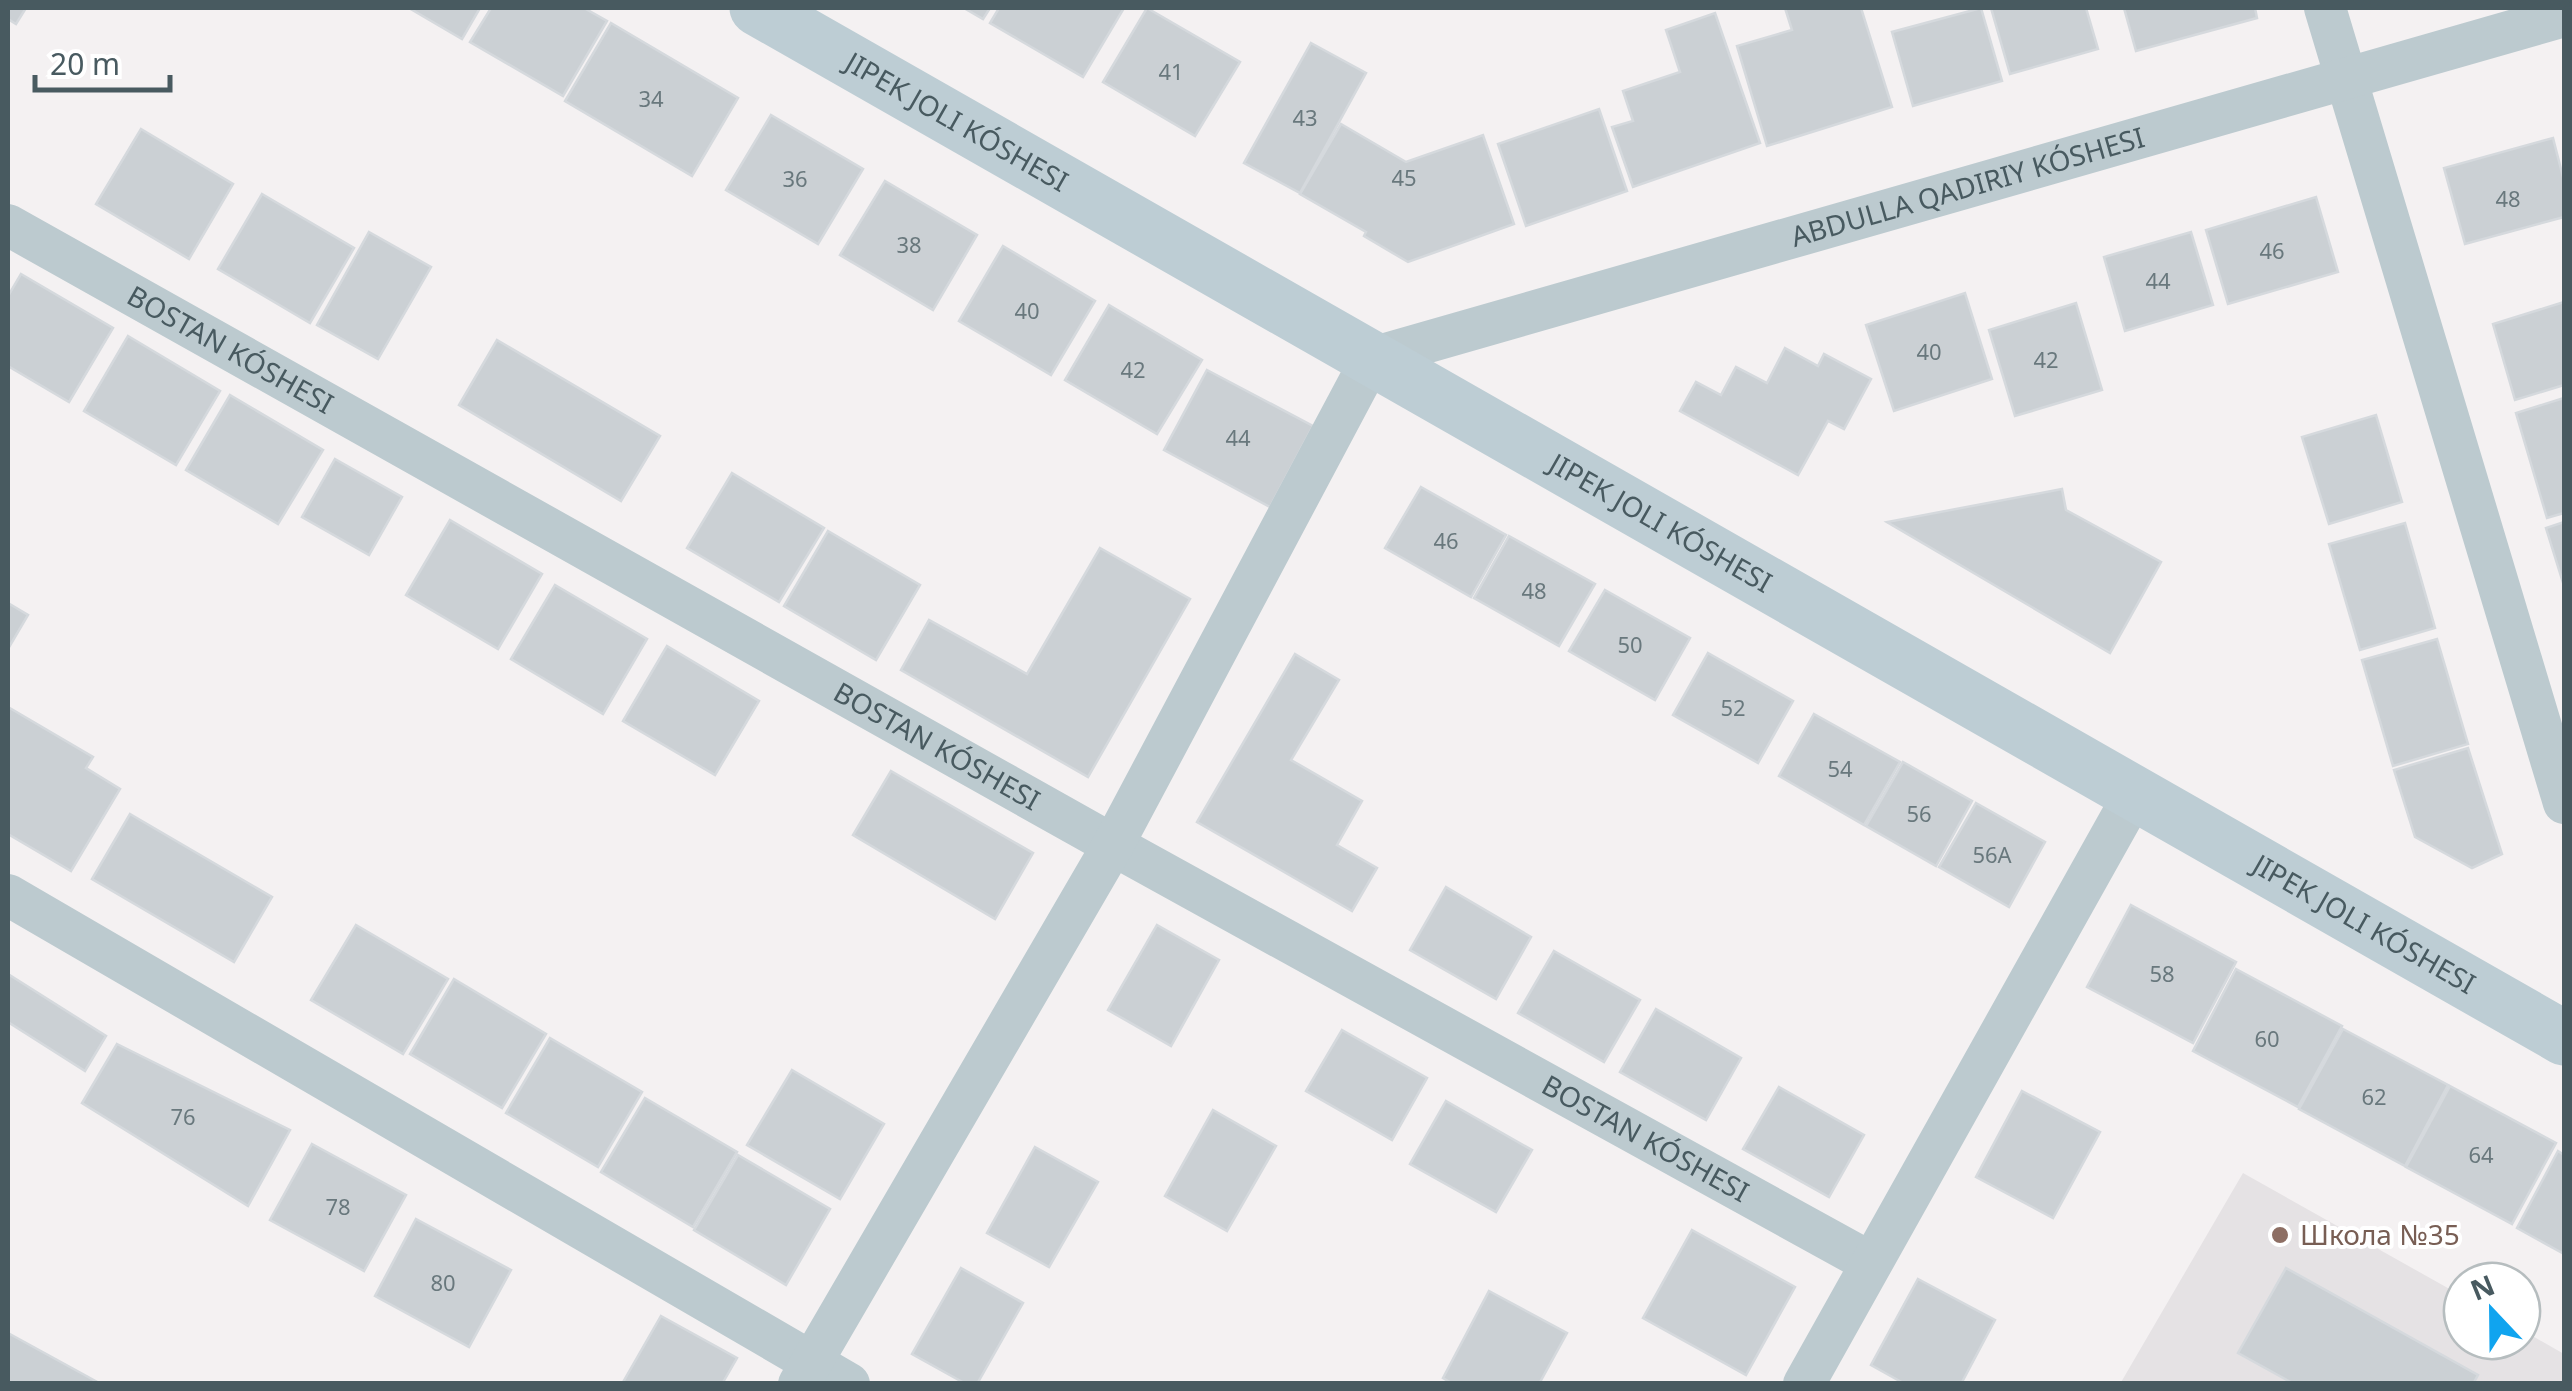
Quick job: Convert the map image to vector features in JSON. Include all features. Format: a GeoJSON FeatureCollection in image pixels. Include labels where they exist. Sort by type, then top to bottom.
{"type":"FeatureCollection","features":[{"type":"Feature","properties":{"kind":"street"},"geometry":{"type":"LineString","coordinates":[[757,8],[2564,1038]]}},
{"type":"Feature","properties":{"kind":"street"},"geometry":{"type":"LineString","coordinates":[[2326,8],[2564,802]]}},
{"type":"Feature","properties":{"kind":"street"},"geometry":{"type":"LineString","coordinates":[[805,1373],[1113,844],[1372,358],[2564,16]]}},
{"type":"Feature","properties":{"kind":"street","name":"BOSTAN KÓSHESI"},"geometry":{"type":"LineString","coordinates":[[8,225],[1113,844],[1872,1263]]}},
{"type":"Feature","properties":{"kind":"street"},"geometry":{"type":"LineString","coordinates":[[1804,1384],[2135,793]]}},
{"type":"Feature","properties":{"kind":"street"},"geometry":{"type":"LineString","coordinates":[[8,895],[805,1373],[849,1384]]}},
{"type":"Feature","properties":{"kind":"shaded area","name":"Школа №35"},"geometry":{"type":"Polygon","coordinates":[[[2243,1173],[2442,1285],[2442,1361],[2542,1361],[2542,1341],[2564,1354],[2564,1383],[2120,1384],[2243,1173]]]}},
{"type":"Feature","properties":{"kind":"building"},"geometry":{"type":"Polygon","coordinates":[[[8,8],[26,8],[16,24],[8,19],[8,8]]]}},
{"type":"Feature","properties":{"kind":"building"},"geometry":{"type":"Polygon","coordinates":[[[409,8],[480,8],[462,39],[409,8]]]}},
{"type":"Feature","properties":{"kind":"building"},"geometry":{"type":"Polygon","coordinates":[[[491,8],[584,8],[607,21],[563,96],[470,42],[491,8]]]}},
{"type":"Feature","properties":{"kind":"building"},"geometry":{"type":"Polygon","coordinates":[[[964,8],[990,8],[983,19],[964,8]]]}},
{"type":"Feature","properties":{"kind":"building"},"geometry":{"type":"Polygon","coordinates":[[[999,8],[1124,8],[1083,77],[990,23],[999,8]]]}},
{"type":"Feature","properties":{"kind":"building"},"geometry":{"type":"Polygon","coordinates":[[[1147,8],[1240,62],[1195,136],[1103,82],[1147,8]]]}},
{"type":"Feature","properties":{"kind":"building"},"geometry":{"type":"Polygon","coordinates":[[[1785,8],[1861,8],[1892,107],[1767,146],[1737,46],[1792,30],[1785,8]]]}},
{"type":"Feature","properties":{"kind":"building"},"geometry":{"type":"Polygon","coordinates":[[[1981,8],[2002,81],[1913,106],[1892,32],[1981,8]]]}},
{"type":"Feature","properties":{"kind":"building"},"geometry":{"type":"Polygon","coordinates":[[[1991,8],[2086,8],[2098,49],[2010,74],[1991,8]]]}},
{"type":"Feature","properties":{"kind":"building"},"geometry":{"type":"Polygon","coordinates":[[[2124,8],[2255,8],[2257,18],[2136,51],[2124,8]]]}},
{"type":"Feature","properties":{"kind":"building"},"geometry":{"type":"Polygon","coordinates":[[[1715,13],[1760,143],[1633,187],[1612,127],[1633,121],[1623,91],[1680,72],[1666,30],[1715,13]]]}},
{"type":"Feature","properties":{"kind":"building"},"geometry":{"type":"Polygon","coordinates":[[[611,23],[738,98],[692,176],[565,101],[611,23]]]}},
{"type":"Feature","properties":{"kind":"building"},"geometry":{"type":"Polygon","coordinates":[[[1311,43],[1366,73],[1300,193],[1244,163],[1311,43]]]}},
{"type":"Feature","properties":{"kind":"building"},"geometry":{"type":"Polygon","coordinates":[[[1599,109],[1627,191],[1526,226],[1498,144],[1599,109]]]}},
{"type":"Feature","properties":{"kind":"building"},"geometry":{"type":"Polygon","coordinates":[[[771,115],[863,169],[818,244],[726,190],[771,115]]]}},
{"type":"Feature","properties":{"kind":"building"},"geometry":{"type":"Polygon","coordinates":[[[1341,124],[1406,162],[1483,135],[1514,224],[1408,262],[1364,236],[1366,232],[1300,194],[1341,124]]]}},
{"type":"Feature","properties":{"kind":"building"},"geometry":{"type":"Polygon","coordinates":[[[141,129],[233,184],[189,259],[96,204],[141,129]]]}},
{"type":"Feature","properties":{"kind":"building"},"geometry":{"type":"Polygon","coordinates":[[[2553,138],[2564,181],[2564,217],[2465,244],[2444,168],[2553,138]]]}},
{"type":"Feature","properties":{"kind":"building"},"geometry":{"type":"Polygon","coordinates":[[[885,181],[977,235],[933,310],[840,255],[885,181]]]}},
{"type":"Feature","properties":{"kind":"building"},"geometry":{"type":"Polygon","coordinates":[[[262,194],[354,248],[310,323],[218,269],[262,194]]]}},
{"type":"Feature","properties":{"kind":"building"},"geometry":{"type":"Polygon","coordinates":[[[2316,197],[2338,272],[2228,304],[2206,230],[2316,197]]]}},
{"type":"Feature","properties":{"kind":"building"},"geometry":{"type":"Polygon","coordinates":[[[369,232],[431,267],[378,359],[317,325],[369,232]]]}},
{"type":"Feature","properties":{"kind":"building"},"geometry":{"type":"Polygon","coordinates":[[[2191,232],[2213,305],[2125,331],[2104,257],[2191,232]]]}},
{"type":"Feature","properties":{"kind":"building"},"geometry":{"type":"Polygon","coordinates":[[[1003,246],[1095,301],[1051,375],[959,321],[1003,246]]]}},
{"type":"Feature","properties":{"kind":"building"},"geometry":{"type":"Polygon","coordinates":[[[21,274],[113,328],[69,402],[8,366],[8,296],[21,274]]]}},
{"type":"Feature","properties":{"kind":"building"},"geometry":{"type":"Polygon","coordinates":[[[1965,293],[1992,379],[1894,411],[1866,325],[1965,293]]]}},
{"type":"Feature","properties":{"kind":"building"},"geometry":{"type":"Polygon","coordinates":[[[2564,302],[2564,385],[2515,400],[2493,324],[2564,302]]]}},
{"type":"Feature","properties":{"kind":"building"},"geometry":{"type":"Polygon","coordinates":[[[2076,303],[2102,390],[2015,416],[1989,330],[2076,303]]]}},
{"type":"Feature","properties":{"kind":"building"},"geometry":{"type":"Polygon","coordinates":[[[1109,305],[1202,360],[1157,434],[1065,380],[1109,305]]]}},
{"type":"Feature","properties":{"kind":"building"},"geometry":{"type":"Polygon","coordinates":[[[128,336],[220,391],[176,465],[84,411],[128,336]]]}},
{"type":"Feature","properties":{"kind":"building"},"geometry":{"type":"Polygon","coordinates":[[[497,340],[660,436],[621,501],[459,405],[497,340]]]}},
{"type":"Feature","properties":{"kind":"building"},"geometry":{"type":"Polygon","coordinates":[[[1785,348],[1818,366],[1824,354],[1871,379],[1844,429],[1828,421],[1798,475],[1680,411],[1696,382],[1721,395],[1736,367],[1767,383],[1785,348]]]}},
{"type":"Feature","properties":{"kind":"building"},"geometry":{"type":"Polygon","coordinates":[[[1207,370],[1313,426],[1270,507],[1164,450],[1207,370]]]}},
{"type":"Feature","properties":{"kind":"building"},"geometry":{"type":"Polygon","coordinates":[[[230,395],[323,450],[278,524],[186,470],[230,395]]]}},
{"type":"Feature","properties":{"kind":"building"},"geometry":{"type":"Polygon","coordinates":[[[2564,398],[2564,513],[2547,518],[2516,413],[2564,398]]]}},
{"type":"Feature","properties":{"kind":"building"},"geometry":{"type":"Polygon","coordinates":[[[2376,415],[2402,502],[2329,524],[2302,437],[2376,415]]]}},
{"type":"Feature","properties":{"kind":"building"},"geometry":{"type":"Polygon","coordinates":[[[335,459],[402,497],[369,555],[302,517],[335,459]]]}},
{"type":"Feature","properties":{"kind":"building"},"geometry":{"type":"Polygon","coordinates":[[[732,473],[824,528],[779,602],[687,548],[732,473]]]}},
{"type":"Feature","properties":{"kind":"building"},"geometry":{"type":"Polygon","coordinates":[[[1421,487],[1506,535],[1471,597],[1385,548],[1421,487]]]}},
{"type":"Feature","properties":{"kind":"building"},"geometry":{"type":"Polygon","coordinates":[[[2062,489],[2066,510],[2161,562],[2110,653],[1887,522],[2062,489]]]}},
{"type":"Feature","properties":{"kind":"building"},"geometry":{"type":"Polygon","coordinates":[[[450,520],[542,574],[498,649],[406,595],[450,520]]]}},
{"type":"Feature","properties":{"kind":"building"},"geometry":{"type":"Polygon","coordinates":[[[2564,522],[2564,586],[2546,528],[2564,522]]]}},
{"type":"Feature","properties":{"kind":"building"},"geometry":{"type":"Polygon","coordinates":[[[2405,523],[2435,628],[2360,650],[2329,544],[2405,523]]]}},
{"type":"Feature","properties":{"kind":"building"},"geometry":{"type":"Polygon","coordinates":[[[828,531],[920,585],[876,660],[784,606],[828,531]]]}},
{"type":"Feature","properties":{"kind":"building"},"geometry":{"type":"Polygon","coordinates":[[[1509,536],[1595,584],[1559,646],[1474,598],[1509,536]]]}},
{"type":"Feature","properties":{"kind":"building"},"geometry":{"type":"Polygon","coordinates":[[[1100,548],[1190,599],[1088,777],[901,670],[929,620],[1027,674],[1100,548]]]}},
{"type":"Feature","properties":{"kind":"building"},"geometry":{"type":"Polygon","coordinates":[[[555,585],[647,639],[603,714],[511,659],[555,585]]]}},
{"type":"Feature","properties":{"kind":"building"},"geometry":{"type":"Polygon","coordinates":[[[1605,590],[1690,638],[1655,700],[1569,651],[1605,590]]]}},
{"type":"Feature","properties":{"kind":"building"},"geometry":{"type":"Polygon","coordinates":[[[8,603],[28,615],[8,649],[8,603]]]}},
{"type":"Feature","properties":{"kind":"building"},"geometry":{"type":"Polygon","coordinates":[[[2437,639],[2468,744],[2393,766],[2362,660],[2437,639]]]}},
{"type":"Feature","properties":{"kind":"building"},"geometry":{"type":"Polygon","coordinates":[[[667,646],[759,701],[715,775],[623,721],[667,646]]]}},
{"type":"Feature","properties":{"kind":"building"},"geometry":{"type":"Polygon","coordinates":[[[1708,653],[1793,701],[1758,763],[1673,715],[1708,653]]]}},
{"type":"Feature","properties":{"kind":"building"},"geometry":{"type":"Polygon","coordinates":[[[1295,654],[1339,680],[1291,760],[1362,801],[1337,845],[1377,868],[1352,911],[1197,822],[1295,654]]]}},
{"type":"Feature","properties":{"kind":"building"},"geometry":{"type":"Polygon","coordinates":[[[8,707],[93,757],[86,768],[120,789],[71,871],[8,834],[8,707]]]}},
{"type":"Feature","properties":{"kind":"building"},"geometry":{"type":"Polygon","coordinates":[[[1814,714],[1900,762],[1864,825],[1779,776],[1814,714]]]}},
{"type":"Feature","properties":{"kind":"building"},"geometry":{"type":"Polygon","coordinates":[[[2468,748],[2502,854],[2472,868],[2415,837],[2394,770],[2468,748]]]}},
{"type":"Feature","properties":{"kind":"building"},"geometry":{"type":"Polygon","coordinates":[[[1903,762],[1972,801],[1936,866],[1866,826],[1903,762]]]}},
{"type":"Feature","properties":{"kind":"building"},"geometry":{"type":"Polygon","coordinates":[[[891,771],[1033,853],[995,919],[853,835],[891,771]]]}},
{"type":"Feature","properties":{"kind":"building"},"geometry":{"type":"Polygon","coordinates":[[[1976,803],[2045,842],[2009,907],[1939,867],[1976,803]]]}},
{"type":"Feature","properties":{"kind":"building"},"geometry":{"type":"Polygon","coordinates":[[[130,814],[272,897],[234,962],[92,879],[130,814]]]}},
{"type":"Feature","properties":{"kind":"building"},"geometry":{"type":"Polygon","coordinates":[[[1446,887],[1531,937],[1496,999],[1410,950],[1446,887]]]}},
{"type":"Feature","properties":{"kind":"building"},"geometry":{"type":"Polygon","coordinates":[[[2131,905],[2236,962],[2193,1043],[2087,987],[2131,905]]]}},
{"type":"Feature","properties":{"kind":"building"},"geometry":{"type":"Polygon","coordinates":[[[356,925],[448,979],[403,1054],[311,1000],[356,925]]]}},
{"type":"Feature","properties":{"kind":"building"},"geometry":{"type":"Polygon","coordinates":[[[1157,925],[1219,960],[1171,1046],[1108,1010],[1157,925]]]}},
{"type":"Feature","properties":{"kind":"building"},"geometry":{"type":"Polygon","coordinates":[[[1554,951],[1640,1000],[1604,1062],[1518,1013],[1554,951]]]}},
{"type":"Feature","properties":{"kind":"building"},"geometry":{"type":"Polygon","coordinates":[[[2236,969],[2342,1026],[2298,1107],[2193,1051],[2236,969]]]}},
{"type":"Feature","properties":{"kind":"building"},"geometry":{"type":"Polygon","coordinates":[[[8,974],[106,1036],[85,1071],[8,1022],[8,974]]]}},
{"type":"Feature","properties":{"kind":"building"},"geometry":{"type":"Polygon","coordinates":[[[454,979],[546,1034],[502,1108],[410,1054],[454,979]]]}},
{"type":"Feature","properties":{"kind":"building"},"geometry":{"type":"Polygon","coordinates":[[[1656,1009],[1741,1058],[1706,1120],[1620,1072],[1656,1009]]]}},
{"type":"Feature","properties":{"kind":"building"},"geometry":{"type":"Polygon","coordinates":[[[2343,1029],[2448,1085],[2405,1166],[2299,1109],[2343,1029]]]}},
{"type":"Feature","properties":{"kind":"building"},"geometry":{"type":"Polygon","coordinates":[[[1342,1030],[1427,1078],[1392,1140],[1306,1091],[1342,1030]]]}},
{"type":"Feature","properties":{"kind":"building"},"geometry":{"type":"Polygon","coordinates":[[[550,1038],[642,1092],[598,1167],[506,1113],[550,1038]]]}},
{"type":"Feature","properties":{"kind":"building"},"geometry":{"type":"Polygon","coordinates":[[[117,1044],[290,1130],[248,1206],[82,1103],[117,1044]]]}},
{"type":"Feature","properties":{"kind":"building"},"geometry":{"type":"Polygon","coordinates":[[[792,1070],[884,1124],[840,1199],[747,1145],[792,1070]]]}},
{"type":"Feature","properties":{"kind":"building"},"geometry":{"type":"Polygon","coordinates":[[[2450,1086],[2556,1143],[2512,1224],[2406,1167],[2450,1086]]]}},
{"type":"Feature","properties":{"kind":"building"},"geometry":{"type":"Polygon","coordinates":[[[1779,1087],[1864,1135],[1829,1197],[1743,1149],[1779,1087]]]}},
{"type":"Feature","properties":{"kind":"building"},"geometry":{"type":"Polygon","coordinates":[[[2022,1091],[2100,1132],[2053,1218],[1976,1177],[2022,1091]]]}},
{"type":"Feature","properties":{"kind":"building"},"geometry":{"type":"Polygon","coordinates":[[[645,1098],[737,1152],[693,1227],[601,1172],[645,1098]]]}},
{"type":"Feature","properties":{"kind":"building"},"geometry":{"type":"Polygon","coordinates":[[[1446,1101],[1532,1150],[1496,1212],[1410,1164],[1446,1101]]]}},
{"type":"Feature","properties":{"kind":"building"},"geometry":{"type":"Polygon","coordinates":[[[1213,1110],[1276,1146],[1227,1231],[1165,1196],[1213,1110]]]}},
{"type":"Feature","properties":{"kind":"building"},"geometry":{"type":"Polygon","coordinates":[[[312,1144],[406,1195],[364,1271],[270,1220],[312,1144]]]}},
{"type":"Feature","properties":{"kind":"building"},"geometry":{"type":"Polygon","coordinates":[[[1035,1147],[1098,1182],[1049,1267],[987,1233],[1035,1147]]]}},
{"type":"Feature","properties":{"kind":"building"},"geometry":{"type":"Polygon","coordinates":[[[2558,1151],[2564,1155],[2564,1254],[2517,1228],[2558,1151]]]}},
{"type":"Feature","properties":{"kind":"building"},"geometry":{"type":"Polygon","coordinates":[[[738,1155],[830,1209],[786,1285],[694,1230],[738,1155]]]}},
{"type":"Feature","properties":{"kind":"building"},"geometry":{"type":"Polygon","coordinates":[[[416,1219],[511,1270],[469,1347],[375,1296],[416,1219]]]}},
{"type":"Feature","properties":{"kind":"building"},"geometry":{"type":"Polygon","coordinates":[[[1692,1230],[1795,1287],[1746,1375],[1643,1318],[1692,1230]]]}},
{"type":"Feature","properties":{"kind":"building"},"geometry":{"type":"Polygon","coordinates":[[[961,1268],[1023,1303],[977,1384],[966,1384],[912,1354],[961,1268]]]}},
{"type":"Feature","properties":{"kind":"building"},"geometry":{"type":"Polygon","coordinates":[[[2286,1268],[2442,1355],[2442,1361],[2453,1361],[2478,1375],[2473,1384],[2294,1384],[2238,1353],[2286,1268]]]}},
{"type":"Feature","properties":{"kind":"building"},"geometry":{"type":"Polygon","coordinates":[[[1918,1279],[1995,1320],[1961,1384],[1905,1384],[1871,1365],[1918,1279]]]}},
{"type":"Feature","properties":{"kind":"building"},"geometry":{"type":"Polygon","coordinates":[[[1489,1291],[1567,1333],[1539,1384],[1453,1384],[1443,1378],[1489,1291]]]}},
{"type":"Feature","properties":{"kind":"building"},"geometry":{"type":"Polygon","coordinates":[[[661,1316],[737,1358],[722,1384],[622,1384],[661,1316]]]}},
{"type":"Feature","properties":{"kind":"building"},"geometry":{"type":"Polygon","coordinates":[[[8,1333],[101,1384],[8,1384],[8,1333]]]}},
{"type":"Feature","properties":{"kind":"place","name":"Школа №35"},"geometry":{"type":"Point","coordinates":[2280,1235]}}]}
